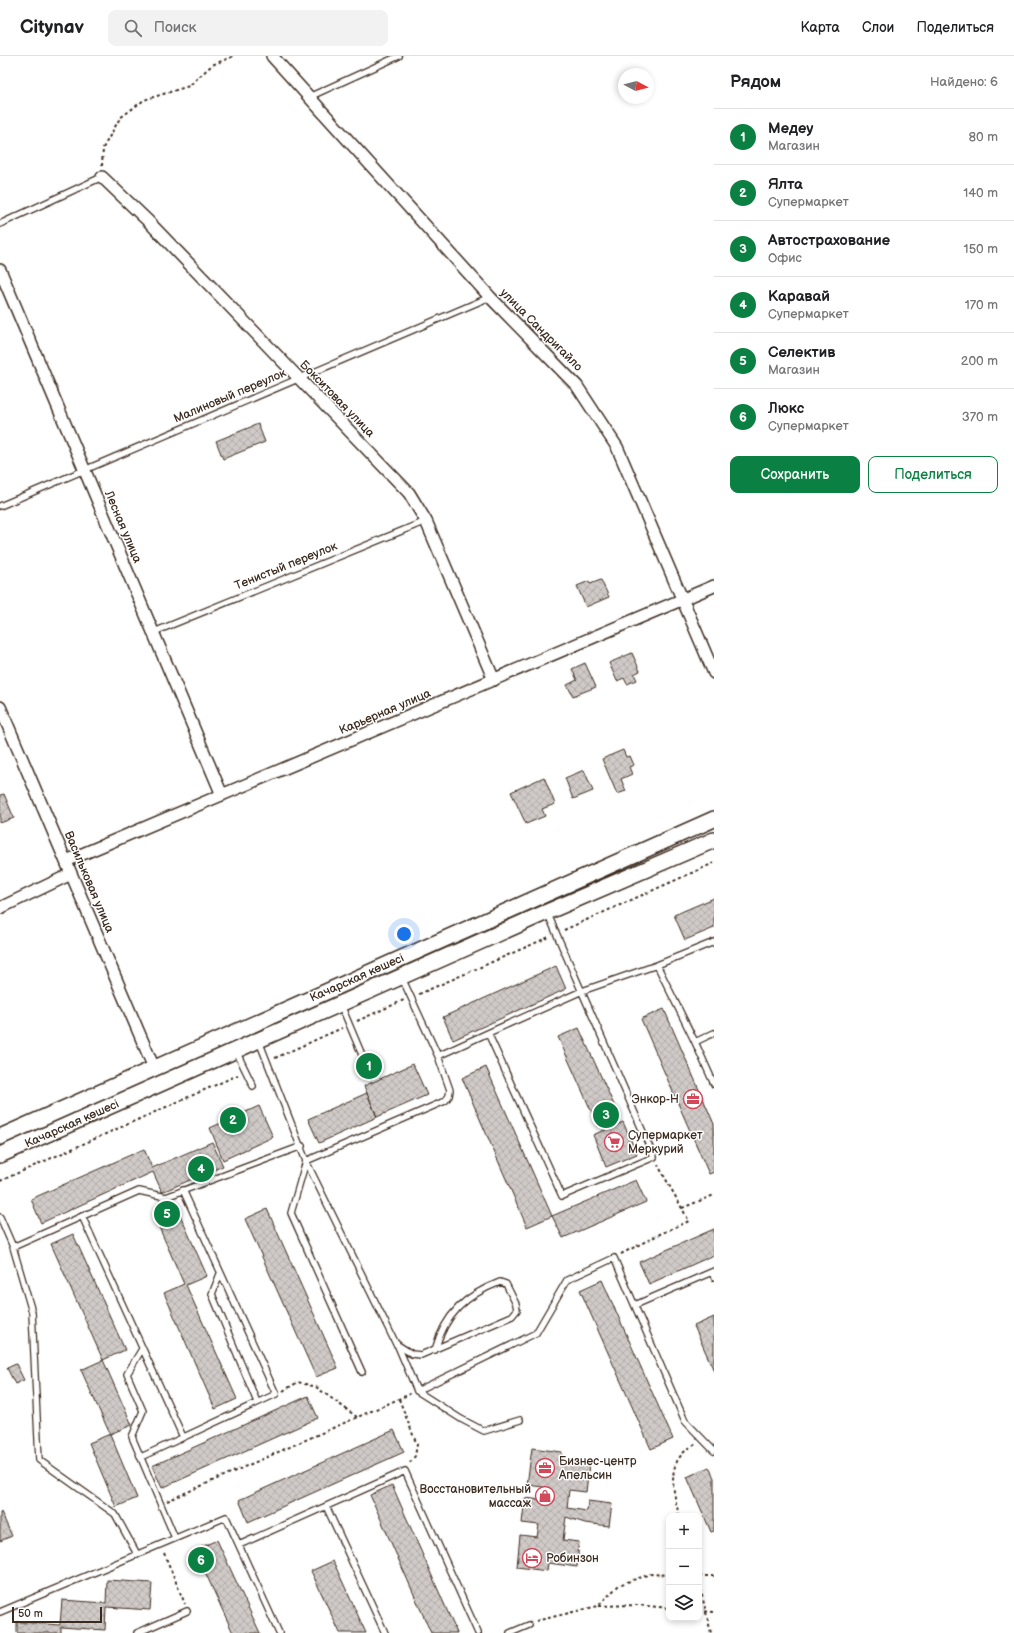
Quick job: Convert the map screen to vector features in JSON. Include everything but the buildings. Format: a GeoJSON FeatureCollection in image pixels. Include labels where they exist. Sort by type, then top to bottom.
{"type":"FeatureCollection","features":[{"type":"Feature","properties":{"kind":"main road","name":"Качарская көшесі"},"geometry":{"type":"LineString","coordinates":[[0,1136],[714,819]]}},
{"type":"Feature","properties":{"kind":"main road","name":"Качарская көшесі"},"geometry":{"type":"LineString","coordinates":[[0,1155],[402,978],[547,912],[714,840]]}},
{"type":"Feature","properties":{"kind":"street","name":"улица Сандригайло"},"geometry":{"type":"LineString","coordinates":[[272,56],[490,297],[578,386],[617,447],[714,673]]}},
{"type":"Feature","properties":{"kind":"street","name":"Бокситовая улица"},"geometry":{"type":"LineString","coordinates":[[102,177],[148,221],[408,493],[426,521],[494,680]]}},
{"type":"Feature","properties":{"kind":"street","name":"Лесная улица"},"geometry":{"type":"LineString","coordinates":[[0,270],[222,795]]}},
{"type":"Feature","properties":{"kind":"street","name":"Карьерная улица"},"geometry":{"type":"LineString","coordinates":[[66,861],[714,586]]}},
{"type":"Feature","properties":{"kind":"street","name":"Васильковая улица"},"geometry":{"type":"LineString","coordinates":[[0,707],[154,1068]]}},
{"type":"Feature","properties":{"kind":"street"},"geometry":{"type":"LineString","coordinates":[[643,850],[651,868]]}},
{"type":"Feature","properties":{"kind":"street"},"geometry":{"type":"LineString","coordinates":[[0,908],[71,874]]}},
{"type":"Feature","properties":{"kind":"street"},"geometry":{"type":"LineString","coordinates":[[326,992],[337,1006]]}},
{"type":"Feature","properties":{"kind":"lane"},"geometry":{"type":"LineString","coordinates":[[308,97],[399,56]]}},
{"type":"Feature","properties":{"kind":"lane"},"geometry":{"type":"LineString","coordinates":[[0,224],[102,177]]}},
{"type":"Feature","properties":{"kind":"lane","name":"Малиновый переулок"},"geometry":{"type":"LineString","coordinates":[[0,506],[490,297]]}},
{"type":"Feature","properties":{"kind":"lane","name":"Тенистый переулок"},"geometry":{"type":"LineString","coordinates":[[154,632],[426,521]]}},
{"type":"Feature","properties":{"kind":"lane"},"geometry":{"type":"LineString","coordinates":[[488,1033],[562,1196],[654,1157],[547,912]]}},
{"type":"Feature","properties":{"kind":"lane"},"geometry":{"type":"LineString","coordinates":[[438,1056],[582,991],[657,965],[714,942]]}},
{"type":"Feature","properties":{"kind":"lane"},"geometry":{"type":"LineString","coordinates":[[657,965],[714,1084]]}},
{"type":"Feature","properties":{"kind":"lane"},"geometry":{"type":"LineString","coordinates":[[306,1161],[445,1101],[449,1096],[450,1090],[438,1056],[402,978]]}},
{"type":"Feature","properties":{"kind":"lane"},"geometry":{"type":"LineString","coordinates":[[337,1006],[349,1025],[365,1062]]}},
{"type":"Feature","properties":{"kind":"lane"},"geometry":{"type":"LineString","coordinates":[[695,1042],[714,1033]]}},
{"type":"Feature","properties":{"kind":"lane"},"geometry":{"type":"LineString","coordinates":[[259,1041],[302,1146],[306,1161],[396,1344],[417,1391],[461,1419],[484,1431],[520,1420]]}},
{"type":"Feature","properties":{"kind":"lane"},"geometry":{"type":"LineString","coordinates":[[236,1051],[252,1086]]}},
{"type":"Feature","properties":{"kind":"lane"},"geometry":{"type":"LineString","coordinates":[[13,1247],[139,1191],[166,1197],[302,1146]]}},
{"type":"Feature","properties":{"kind":"lane"},"geometry":{"type":"LineString","coordinates":[[306,1161],[291,1213],[362,1372]]}},
{"type":"Feature","properties":{"kind":"lane"},"geometry":{"type":"LineString","coordinates":[[141,1457],[276,1394],[183,1190]]}},
{"type":"Feature","properties":{"kind":"lane"},"geometry":{"type":"LineString","coordinates":[[82,1216],[182,1437]]}},
{"type":"Feature","properties":{"kind":"lane"},"geometry":{"type":"LineString","coordinates":[[0,1217],[13,1247],[32,1312],[39,1460],[116,1514],[137,1554]]}},
{"type":"Feature","properties":{"kind":"lane"},"geometry":{"type":"LineString","coordinates":[[417,1391],[536,1333],[567,1280],[614,1258],[685,1421],[714,1451]]}},
{"type":"Feature","properties":{"kind":"lane"},"geometry":{"type":"LineString","coordinates":[[635,1305],[713,1273]]}},
{"type":"Feature","properties":{"kind":"lane"},"geometry":{"type":"LineString","coordinates":[[220,1274],[212,1294],[257,1402]]}},
{"type":"Feature","properties":{"kind":"lane"},"geometry":{"type":"LineString","coordinates":[[396,1344],[412,1354],[421,1354],[435,1350],[512,1316],[517,1310],[516,1304],[506,1284],[500,1282],[470,1296],[448,1320],[440,1334],[435,1350]]}},
{"type":"Feature","properties":{"kind":"lane"},"geometry":{"type":"LineString","coordinates":[[142,1349],[127,1374],[143,1411],[132,1437],[175,1538]]}},
{"type":"Feature","properties":{"kind":"lane"},"geometry":{"type":"LineString","coordinates":[[239,1545],[405,1471],[478,1633]]}},
{"type":"Feature","properties":{"kind":"lane"},"geometry":{"type":"LineString","coordinates":[[326,1506],[385,1633]]}},
{"type":"Feature","properties":{"kind":"lane"},"geometry":{"type":"LineString","coordinates":[[0,1612],[226,1517],[279,1633]]}},
{"type":"Feature","properties":{"kind":"lane"},"geometry":{"type":"LineString","coordinates":[[137,1633],[188,1611]]}},
{"type":"Feature","properties":{"kind":"lane"},"geometry":{"type":"LineString","coordinates":[[510,1633],[529,1625]]}},
{"type":"Feature","properties":{"kind":"path"},"geometry":{"type":"LineString","coordinates":[[102,177],[103,148],[120,118],[144,100],[189,86],[212,65],[234,56]]}},
{"type":"Feature","properties":{"kind":"path"},"geometry":{"type":"LineString","coordinates":[[268,1061],[714,863]]}},
{"type":"Feature","properties":{"kind":"path"},"geometry":{"type":"LineString","coordinates":[[0,1181],[246,1071]]}},
{"type":"Feature","properties":{"kind":"path"},"geometry":{"type":"LineString","coordinates":[[614,1258],[689,1221],[654,1157]]}},
{"type":"Feature","properties":{"kind":"path"},"geometry":{"type":"LineString","coordinates":[[682,1208],[714,1195]]}},
{"type":"Feature","properties":{"kind":"path"},"geometry":{"type":"LineString","coordinates":[[276,1394],[298,1382],[316,1387],[357,1417]]}},
{"type":"Feature","properties":{"kind":"path"},"geometry":{"type":"LineString","coordinates":[[161,1504],[417,1391]]}},
{"type":"Feature","properties":{"kind":"path"},"geometry":{"type":"LineString","coordinates":[[399,1399],[417,1445],[415,1456],[405,1471]]}},
{"type":"Feature","properties":{"kind":"path"},"geometry":{"type":"LineString","coordinates":[[678,1513],[672,1489],[676,1462],[686,1449],[704,1440]]}},
{"type":"Feature","properties":{"kind":"path"},"geometry":{"type":"LineString","coordinates":[[160,1544],[188,1611]]}},
{"type":"Feature","properties":{"kind":"path"},"geometry":{"type":"LineString","coordinates":[[598,1606],[619,1586],[650,1574],[666,1575]]}},
{"type":"Feature","properties":{"kind":"path"},"geometry":{"type":"LineString","coordinates":[[702,1576],[714,1576]]}},
{"type":"Feature","properties":{"kind":"path"},"geometry":{"type":"LineString","coordinates":[[699,1585],[711,1633]]}},
{"type":"Feature","properties":{"kind":"path"},"geometry":{"type":"LineString","coordinates":[[529,1625],[541,1619],[598,1606],[637,1605],[666,1608]]}},
{"type":"Feature","properties":{"kind":"path"},"geometry":{"type":"LineString","coordinates":[[702,1611],[714,1612]]}},
{"type":"Feature","properties":{"kind":"place","name":"Медеу"},"geometry":{"type":"Point","coordinates":[369,1066]}},
{"type":"Feature","properties":{"kind":"place","name":"Энкор-Н"},"geometry":{"type":"Point","coordinates":[693,1099]}},
{"type":"Feature","properties":{"kind":"place","name":"Автострахование"},"geometry":{"type":"Point","coordinates":[606,1115]}},
{"type":"Feature","properties":{"kind":"place","name":"Ялта"},"geometry":{"type":"Point","coordinates":[233,1120]}},
{"type":"Feature","properties":{"kind":"place","name":"Супермаркет Меркурий"},"geometry":{"type":"Point","coordinates":[614,1142]}},
{"type":"Feature","properties":{"kind":"place","name":"Каравай"},"geometry":{"type":"Point","coordinates":[201,1169]}},
{"type":"Feature","properties":{"kind":"place","name":"Селектив"},"geometry":{"type":"Point","coordinates":[167,1214]}},
{"type":"Feature","properties":{"kind":"place","name":"Бизнес-центр Апельсин"},"geometry":{"type":"Point","coordinates":[545,1468]}},
{"type":"Feature","properties":{"kind":"place","name":"Восстановительный массаж"},"geometry":{"type":"Point","coordinates":[545,1496]}},
{"type":"Feature","properties":{"kind":"place","name":"Робинзон"},"geometry":{"type":"Point","coordinates":[532,1558]}},
{"type":"Feature","properties":{"kind":"place","name":"Люкс"},"geometry":{"type":"Point","coordinates":[201,1560]}}]}
